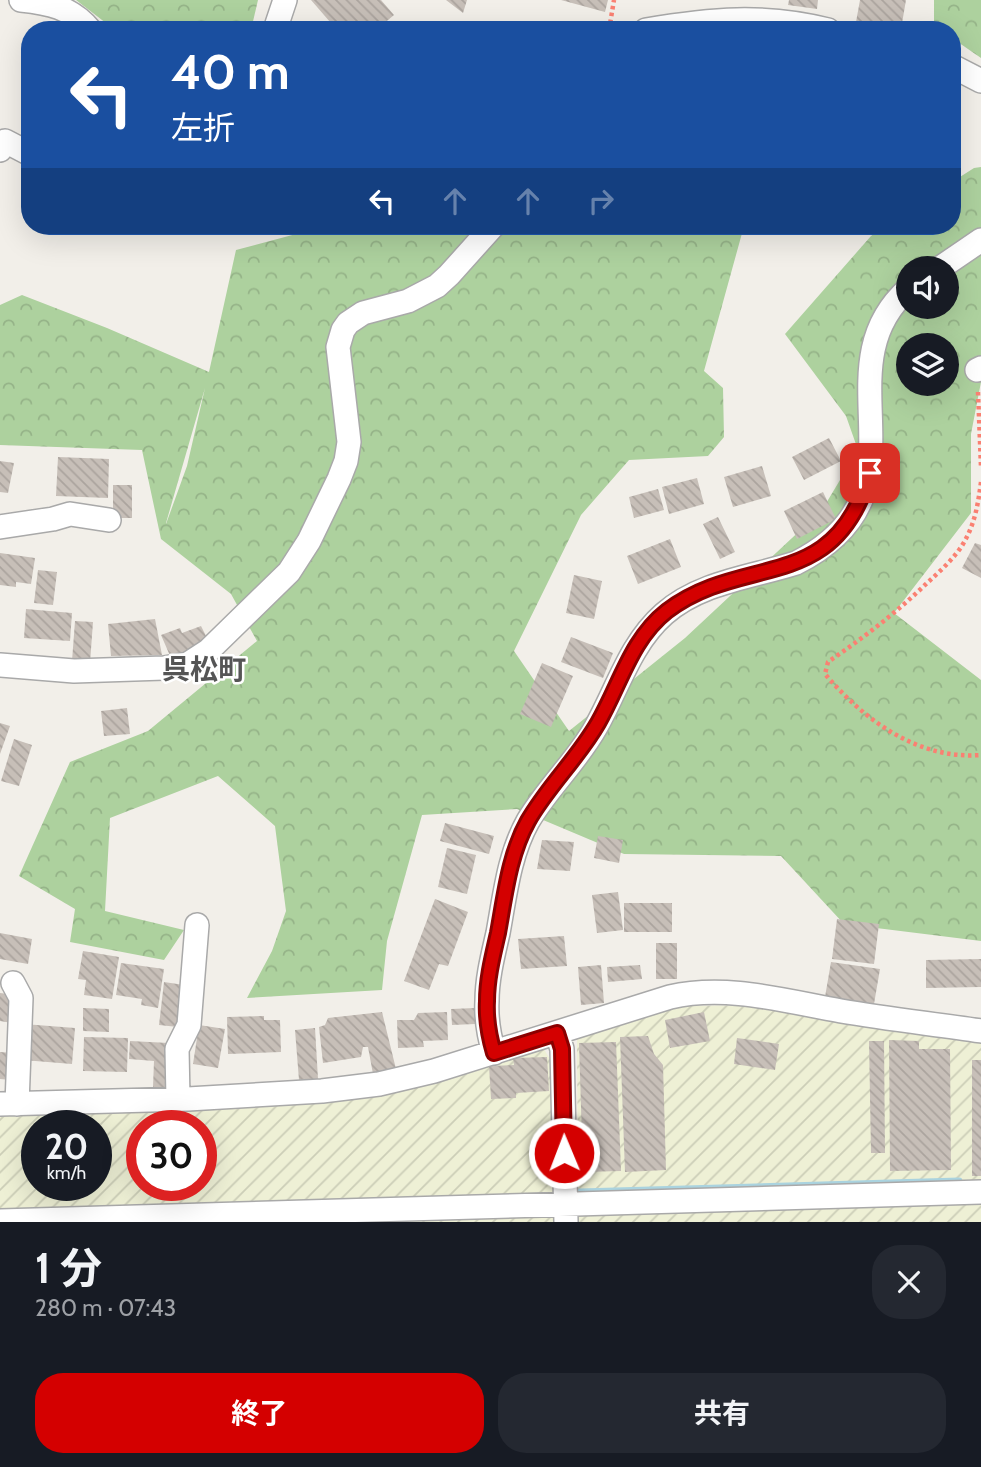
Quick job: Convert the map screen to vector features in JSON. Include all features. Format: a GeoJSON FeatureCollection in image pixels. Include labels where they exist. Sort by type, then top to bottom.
{"type":"FeatureCollection","features":[{"type":"Feature","properties":{"kind":"street"},"geometry":{"type":"LineString","coordinates":[[21,0],[63,8],[83,21]]}},
{"type":"Feature","properties":{"kind":"street"},"geometry":{"type":"LineString","coordinates":[[278,21],[285,0]]}},
{"type":"Feature","properties":{"kind":"street"},"geometry":{"type":"LineString","coordinates":[[706,21],[723,9],[787,21]]}},
{"type":"Feature","properties":{"kind":"street"},"geometry":{"type":"LineString","coordinates":[[961,71],[981,81]]}},
{"type":"Feature","properties":{"kind":"street"},"geometry":{"type":"LineString","coordinates":[[0,150],[5,141],[21,149]]}},
{"type":"Feature","properties":{"kind":"street"},"geometry":{"type":"LineString","coordinates":[[0,665],[74,671],[164,668],[188,664],[208,651],[289,572],[309,541],[339,480],[349,442],[338,347],[343,330],[363,313],[408,301],[437,286],[485,235]]}},
{"type":"Feature","properties":{"kind":"street"},"geometry":{"type":"LineString","coordinates":[[958,256],[981,240]]}},
{"type":"Feature","properties":{"kind":"street"},"geometry":{"type":"LineString","coordinates":[[494,1053],[489,1037],[487,1013],[489,979],[510,869],[527,822],[585,745],[632,654],[652,625],[695,593],[788,566],[811,555],[838,534],[849,520],[862,498],[870,473],[870,359],[874,342],[888,311],[896,302]]}},
{"type":"Feature","properties":{"kind":"street"},"geometry":{"type":"LineString","coordinates":[[0,527],[70,514],[109,520]]}},
{"type":"Feature","properties":{"kind":"street"},"geometry":{"type":"LineString","coordinates":[[178,1099],[177,1049],[189,1025],[197,925]]}},
{"type":"Feature","properties":{"kind":"street"},"geometry":{"type":"LineString","coordinates":[[13,983],[21,998],[9,1104],[178,1099],[350,1089],[407,1079],[670,997],[712,991],[737,992],[981,1031]]}},
{"type":"Feature","properties":{"kind":"street"},"geometry":{"type":"LineString","coordinates":[[557,1033],[562,1049],[566,1213]]}},
{"type":"Feature","properties":{"kind":"street"},"geometry":{"type":"LineString","coordinates":[[0,1221],[566,1213],[981,1192]]}},
{"type":"Feature","properties":{"kind":"path"},"geometry":{"type":"LineString","coordinates":[[610,21],[614,0]]}},
{"type":"Feature","properties":{"kind":"path"},"geometry":{"type":"LineString","coordinates":[[979,369],[981,467]]}},
{"type":"Feature","properties":{"kind":"path"},"geometry":{"type":"LineString","coordinates":[[981,482],[977,513],[962,545],[903,607],[863,639],[828,662],[825,674],[864,715],[888,731],[915,744],[942,752],[981,755]]}},
{"type":"Feature","properties":{"kind":"green space"},"geometry":{"type":"Polygon","coordinates":[[[76,0],[258,0],[253,21],[103,21],[76,0]]]}},
{"type":"Feature","properties":{"kind":"green space"},"geometry":{"type":"Polygon","coordinates":[[[934,0],[981,0],[981,58],[961,44],[961,21],[934,21],[934,0]]]}},
{"type":"Feature","properties":{"kind":"green space"},"geometry":{"type":"Polygon","coordinates":[[[981,167],[981,382],[971,434],[971,513],[894,613],[981,680],[981,941],[844,924],[781,856],[624,854],[517,809],[422,815],[387,941],[382,990],[247,998],[272,951],[286,911],[275,826],[218,776],[110,818],[105,911],[184,930],[164,960],[70,942],[75,909],[19,876],[70,762],[148,731],[257,641],[231,594],[161,539],[142,450],[0,445],[0,305],[22,295],[209,372],[236,250],[292,235],[742,235],[704,371],[723,388],[724,437],[708,456],[629,460],[581,515],[514,651],[569,731],[685,638],[822,510],[858,450],[846,416],[785,334],[872,235],[961,235],[961,176],[981,167]],[[205,388],[166,524],[187,466],[205,388]]]}},
{"type":"Feature","properties":{"kind":"green space"},"geometry":{"type":"Polygon","coordinates":[[[752,1005],[865,1027],[981,1043],[981,1222],[578,1222],[577,1039],[680,1006],[752,1005]]]}},
{"type":"Feature","properties":{"kind":"green space"},"geometry":{"type":"Polygon","coordinates":[[[544,1049],[554,1066],[557,1222],[0,1222],[0,1116],[21,1115],[21,1201],[112,1201],[112,1110],[359,1097],[424,1086],[501,1058],[544,1049]]]}},
{"type":"Feature","properties":{"kind":"building"},"geometry":{"type":"Polygon","coordinates":[[[311,0],[381,0],[394,15],[387,21],[329,21],[311,0]]]}},
{"type":"Feature","properties":{"kind":"building"},"geometry":{"type":"Polygon","coordinates":[[[446,0],[467,0],[463,13],[446,0]]]}},
{"type":"Feature","properties":{"kind":"building"},"geometry":{"type":"Polygon","coordinates":[[[561,0],[608,0],[605,12],[561,0]]]}},
{"type":"Feature","properties":{"kind":"building"},"geometry":{"type":"Polygon","coordinates":[[[789,0],[818,0],[817,9],[788,5],[789,0]]]}},
{"type":"Feature","properties":{"kind":"building"},"geometry":{"type":"Polygon","coordinates":[[[860,0],[906,0],[902,21],[856,21],[860,0]]]}},
{"type":"Feature","properties":{"kind":"building"},"geometry":{"type":"Polygon","coordinates":[[[829,438],[841,461],[804,480],[792,457],[829,438]]]}},
{"type":"Feature","properties":{"kind":"building"},"geometry":{"type":"Polygon","coordinates":[[[58,457],[109,459],[108,498],[56,496],[58,457]]]}},
{"type":"Feature","properties":{"kind":"building"},"geometry":{"type":"Polygon","coordinates":[[[0,461],[14,463],[8,493],[0,492],[0,461]]]}},
{"type":"Feature","properties":{"kind":"building"},"geometry":{"type":"Polygon","coordinates":[[[762,466],[771,496],[733,507],[724,477],[762,466]]]}},
{"type":"Feature","properties":{"kind":"building"},"geometry":{"type":"Polygon","coordinates":[[[697,478],[704,504],[669,514],[662,487],[697,478]]]}},
{"type":"Feature","properties":{"kind":"building"},"geometry":{"type":"Polygon","coordinates":[[[113,485],[132,485],[132,518],[113,518],[113,485]]]}},
{"type":"Feature","properties":{"kind":"building"},"geometry":{"type":"Polygon","coordinates":[[[658,489],[664,510],[634,518],[629,497],[658,489]]]}},
{"type":"Feature","properties":{"kind":"building"},"geometry":{"type":"Polygon","coordinates":[[[823,492],[836,519],[797,539],[784,511],[823,492]]]}},
{"type":"Feature","properties":{"kind":"building"},"geometry":{"type":"Polygon","coordinates":[[[718,517],[735,552],[720,559],[703,524],[718,517]]]}},
{"type":"Feature","properties":{"kind":"building"},"geometry":{"type":"Polygon","coordinates":[[[670,539],[681,567],[638,584],[627,556],[670,539]]]}},
{"type":"Feature","properties":{"kind":"building"},"geometry":{"type":"Polygon","coordinates":[[[975,543],[981,545],[981,578],[962,568],[975,543]]]}},
{"type":"Feature","properties":{"kind":"building"},"geometry":{"type":"Polygon","coordinates":[[[0,553],[35,558],[31,584],[16,582],[16,587],[0,585],[0,553]]]}},
{"type":"Feature","properties":{"kind":"building"},"geometry":{"type":"Polygon","coordinates":[[[38,570],[57,572],[53,605],[34,603],[38,570]]]}},
{"type":"Feature","properties":{"kind":"building"},"geometry":{"type":"Polygon","coordinates":[[[574,575],[602,581],[594,619],[566,613],[574,575]]]}},
{"type":"Feature","properties":{"kind":"building"},"geometry":{"type":"Polygon","coordinates":[[[26,609],[72,613],[70,641],[24,638],[26,609]]]}},
{"type":"Feature","properties":{"kind":"building"},"geometry":{"type":"Polygon","coordinates":[[[155,619],[162,655],[111,656],[108,624],[155,619]]]}},
{"type":"Feature","properties":{"kind":"building"},"geometry":{"type":"Polygon","coordinates":[[[75,621],[93,622],[90,663],[72,661],[75,621]]]}},
{"type":"Feature","properties":{"kind":"building"},"geometry":{"type":"Polygon","coordinates":[[[201,626],[210,644],[171,658],[161,635],[180,628],[182,633],[201,626]]]}},
{"type":"Feature","properties":{"kind":"building"},"geometry":{"type":"Polygon","coordinates":[[[571,637],[613,653],[603,678],[561,662],[571,637]]]}},
{"type":"Feature","properties":{"kind":"building"},"geometry":{"type":"Polygon","coordinates":[[[542,663],[573,676],[551,727],[520,714],[542,663]]]}},
{"type":"Feature","properties":{"kind":"building"},"geometry":{"type":"Polygon","coordinates":[[[127,708],[130,734],[104,736],[101,711],[127,708]]]}},
{"type":"Feature","properties":{"kind":"building"},"geometry":{"type":"Polygon","coordinates":[[[0,723],[10,726],[0,754],[0,723]]]}},
{"type":"Feature","properties":{"kind":"building"},"geometry":{"type":"Polygon","coordinates":[[[14,739],[32,745],[19,786],[1,781],[14,739]]]}},
{"type":"Feature","properties":{"kind":"building"},"geometry":{"type":"Polygon","coordinates":[[[445,823],[494,836],[489,854],[440,841],[445,823]]]}},
{"type":"Feature","properties":{"kind":"building"},"geometry":{"type":"Polygon","coordinates":[[[598,836],[623,840],[619,863],[594,858],[598,836]]]}},
{"type":"Feature","properties":{"kind":"building"},"geometry":{"type":"Polygon","coordinates":[[[542,840],[574,842],[570,871],[537,869],[542,840]]]}},
{"type":"Feature","properties":{"kind":"building"},"geometry":{"type":"Polygon","coordinates":[[[447,848],[476,855],[467,894],[438,887],[447,848]]]}},
{"type":"Feature","properties":{"kind":"building"},"geometry":{"type":"Polygon","coordinates":[[[618,892],[623,930],[597,933],[592,895],[618,892]]]}},
{"type":"Feature","properties":{"kind":"building"},"geometry":{"type":"Polygon","coordinates":[[[435,899],[468,912],[448,966],[439,964],[429,990],[404,981],[435,899]]]}},
{"type":"Feature","properties":{"kind":"building"},"geometry":{"type":"Polygon","coordinates":[[[624,903],[672,903],[672,932],[624,932],[624,903]]]}},
{"type":"Feature","properties":{"kind":"building"},"geometry":{"type":"Polygon","coordinates":[[[837,919],[879,924],[874,964],[832,959],[837,919]]]}},
{"type":"Feature","properties":{"kind":"building"},"geometry":{"type":"Polygon","coordinates":[[[0,933],[32,939],[28,964],[0,959],[0,933]]]}},
{"type":"Feature","properties":{"kind":"building"},"geometry":{"type":"Polygon","coordinates":[[[564,936],[567,966],[521,969],[518,939],[564,936]]]}},
{"type":"Feature","properties":{"kind":"building"},"geometry":{"type":"Polygon","coordinates":[[[656,943],[677,943],[677,979],[656,979],[656,943]]]}},
{"type":"Feature","properties":{"kind":"building"},"geometry":{"type":"Polygon","coordinates":[[[83,951],[119,957],[112,999],[84,995],[86,980],[78,979],[83,951]]]}},
{"type":"Feature","properties":{"kind":"building"},"geometry":{"type":"Polygon","coordinates":[[[981,959],[981,987],[926,988],[926,960],[981,959]]]}},
{"type":"Feature","properties":{"kind":"building"},"geometry":{"type":"Polygon","coordinates":[[[831,962],[880,969],[874,1004],[825,997],[831,962]]]}},
{"type":"Feature","properties":{"kind":"building"},"geometry":{"type":"Polygon","coordinates":[[[121,963],[164,969],[158,1008],[141,1005],[142,999],[116,995],[121,963]]]}},
{"type":"Feature","properties":{"kind":"building"},"geometry":{"type":"Polygon","coordinates":[[[601,965],[604,1003],[581,1005],[578,967],[601,965]]]}},
{"type":"Feature","properties":{"kind":"building"},"geometry":{"type":"Polygon","coordinates":[[[640,965],[642,979],[608,982],[607,967],[640,965]]]}},
{"type":"Feature","properties":{"kind":"building"},"geometry":{"type":"Polygon","coordinates":[[[164,982],[184,985],[178,1027],[159,1025],[164,982]]]}},
{"type":"Feature","properties":{"kind":"building"},"geometry":{"type":"Polygon","coordinates":[[[0,993],[16,995],[12,1023],[0,1021],[0,993]]]}},
{"type":"Feature","properties":{"kind":"building"},"geometry":{"type":"Polygon","coordinates":[[[83,1008],[109,1009],[109,1032],[83,1031],[83,1008]]]}},
{"type":"Feature","properties":{"kind":"building"},"geometry":{"type":"Polygon","coordinates":[[[475,1008],[475,1024],[452,1025],[451,1009],[475,1008]]]}},
{"type":"Feature","properties":{"kind":"building"},"geometry":{"type":"Polygon","coordinates":[[[382,1012],[396,1069],[373,1074],[368,1047],[363,1047],[361,1057],[323,1063],[319,1027],[325,1025],[328,1018],[382,1012]]]}},
{"type":"Feature","properties":{"kind":"building"},"geometry":{"type":"Polygon","coordinates":[[[447,1012],[448,1040],[423,1041],[424,1047],[398,1048],[397,1020],[414,1020],[418,1013],[447,1012]]]}},
{"type":"Feature","properties":{"kind":"building"},"geometry":{"type":"Polygon","coordinates":[[[704,1012],[710,1041],[670,1048],[665,1020],[704,1012]]]}},
{"type":"Feature","properties":{"kind":"building"},"geometry":{"type":"Polygon","coordinates":[[[264,1016],[264,1020],[280,1020],[281,1052],[228,1054],[227,1017],[264,1016]]]}},
{"type":"Feature","properties":{"kind":"building"},"geometry":{"type":"Polygon","coordinates":[[[24,1024],[75,1028],[72,1064],[23,1060],[24,1024]]]}},
{"type":"Feature","properties":{"kind":"building"},"geometry":{"type":"Polygon","coordinates":[[[199,1025],[225,1029],[218,1068],[193,1064],[199,1025]]]}},
{"type":"Feature","properties":{"kind":"building"},"geometry":{"type":"Polygon","coordinates":[[[315,1028],[318,1079],[299,1080],[295,1030],[315,1028]]]}},
{"type":"Feature","properties":{"kind":"building"},"geometry":{"type":"Polygon","coordinates":[[[648,1036],[654,1054],[663,1065],[666,1170],[625,1172],[620,1037],[648,1036]]]}},
{"type":"Feature","properties":{"kind":"building"},"geometry":{"type":"Polygon","coordinates":[[[84,1037],[128,1038],[127,1072],[83,1071],[84,1037]]]}},
{"type":"Feature","properties":{"kind":"building"},"geometry":{"type":"Polygon","coordinates":[[[737,1038],[779,1044],[775,1070],[734,1064],[737,1038]]]}},
{"type":"Feature","properties":{"kind":"building"},"geometry":{"type":"Polygon","coordinates":[[[889,1040],[919,1041],[919,1049],[950,1049],[951,1170],[890,1171],[889,1040]]]}},
{"type":"Feature","properties":{"kind":"building"},"geometry":{"type":"Polygon","coordinates":[[[130,1041],[169,1043],[167,1088],[153,1087],[154,1061],[129,1059],[130,1041]]]}},
{"type":"Feature","properties":{"kind":"building"},"geometry":{"type":"Polygon","coordinates":[[[869,1041],[884,1041],[885,1153],[871,1153],[869,1041]]]}},
{"type":"Feature","properties":{"kind":"building"},"geometry":{"type":"Polygon","coordinates":[[[616,1042],[621,1171],[583,1172],[579,1043],[616,1042]]]}},
{"type":"Feature","properties":{"kind":"building"},"geometry":{"type":"Polygon","coordinates":[[[0,1052],[13,1053],[11,1080],[0,1079],[0,1052]]]}},
{"type":"Feature","properties":{"kind":"building"},"geometry":{"type":"Polygon","coordinates":[[[547,1057],[549,1091],[516,1093],[516,1098],[491,1099],[489,1066],[514,1065],[513,1058],[547,1057]]]}},
{"type":"Feature","properties":{"kind":"building"},"geometry":{"type":"Polygon","coordinates":[[[972,1060],[981,1060],[981,1176],[972,1176],[972,1060]]]}},
{"type":"Feature","properties":{"kind":"waterway"},"geometry":{"type":"LineString","coordinates":[[580,1194],[959,1181]]}},
{"type":"Feature","properties":{"kind":"district","name":"呉松町"},"geometry":{"type":"Point","coordinates":[204,669]}},
{"type":"Feature","properties":{"kind":"route"},"geometry":{"type":"LineString","coordinates":[[564,1153],[562,1049],[557,1033],[494,1053],[489,1037],[489,979],[510,869],[520,837],[536,808],[591,736],[632,654],[652,625],[695,593],[796,563],[811,555],[838,534],[849,520],[858,506],[870,473]]}}]}
